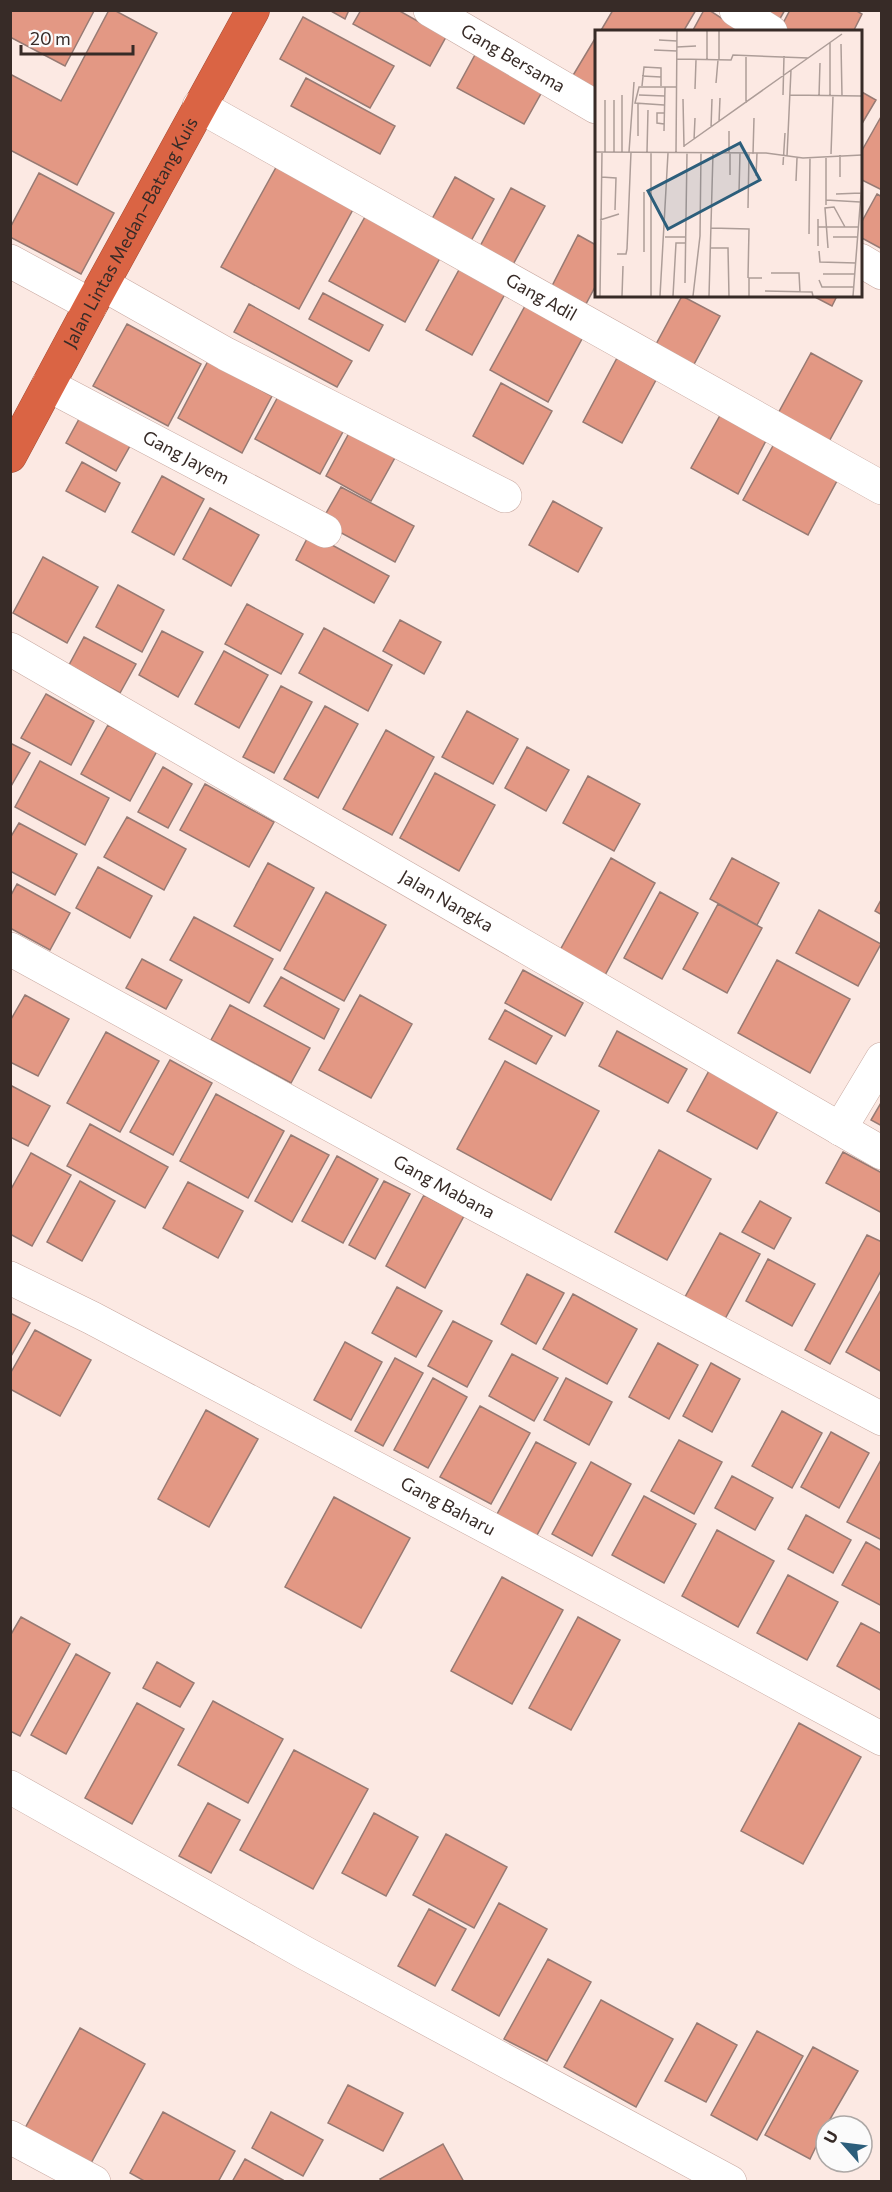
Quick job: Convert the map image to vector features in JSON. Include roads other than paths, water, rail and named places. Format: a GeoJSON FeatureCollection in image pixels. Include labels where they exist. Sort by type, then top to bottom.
{"type":"FeatureCollection","features":[{"type":"Feature","properties":{"kind":"highway","name":"Jalan Lintas Medan–Batang Kuis"},"geometry":{"type":"LineString","coordinates":[[15,435],[48,385],[253,10]]}},
{"type":"Feature","properties":{"kind":"street","name":"Gang Bersama"},"geometry":{"type":"LineString","coordinates":[[430,10],[595,106]]}},
{"type":"Feature","properties":{"kind":"street"},"geometry":{"type":"LineString","coordinates":[[736,10],[768,30]]}},
{"type":"Feature","properties":{"kind":"street","name":"Gang Adil"},"geometry":{"type":"LineString","coordinates":[[199,106],[882,488]]}},
{"type":"Feature","properties":{"kind":"street"},"geometry":{"type":"LineString","coordinates":[[10,261],[97,295],[226,354],[506,496]]}},
{"type":"Feature","properties":{"kind":"street"},"geometry":{"type":"LineString","coordinates":[[862,261],[882,273]]}},
{"type":"Feature","properties":{"kind":"street","name":"Gang Jayem"},"geometry":{"type":"LineString","coordinates":[[48,385],[325,531]]}},
{"type":"Feature","properties":{"kind":"street","name":"Jalan Nangka"},"geometry":{"type":"LineString","coordinates":[[10,649],[882,1153]]}},
{"type":"Feature","properties":{"kind":"street","name":"Gang Mabana"},"geometry":{"type":"LineString","coordinates":[[10,949],[473,1203],[882,1419]]}},
{"type":"Feature","properties":{"kind":"street"},"geometry":{"type":"LineString","coordinates":[[840,1129],[882,1059]]}},
{"type":"Feature","properties":{"kind":"street","name":"Gang Baharu"},"geometry":{"type":"LineString","coordinates":[[10,1278],[92,1318],[882,1739]]}},
{"type":"Feature","properties":{"kind":"street"},"geometry":{"type":"LineString","coordinates":[[10,1787],[315,1959],[730,2181]]}},
{"type":"Feature","properties":{"kind":"street"},"geometry":{"type":"LineString","coordinates":[[10,2137],[94,2181]]}}]}
